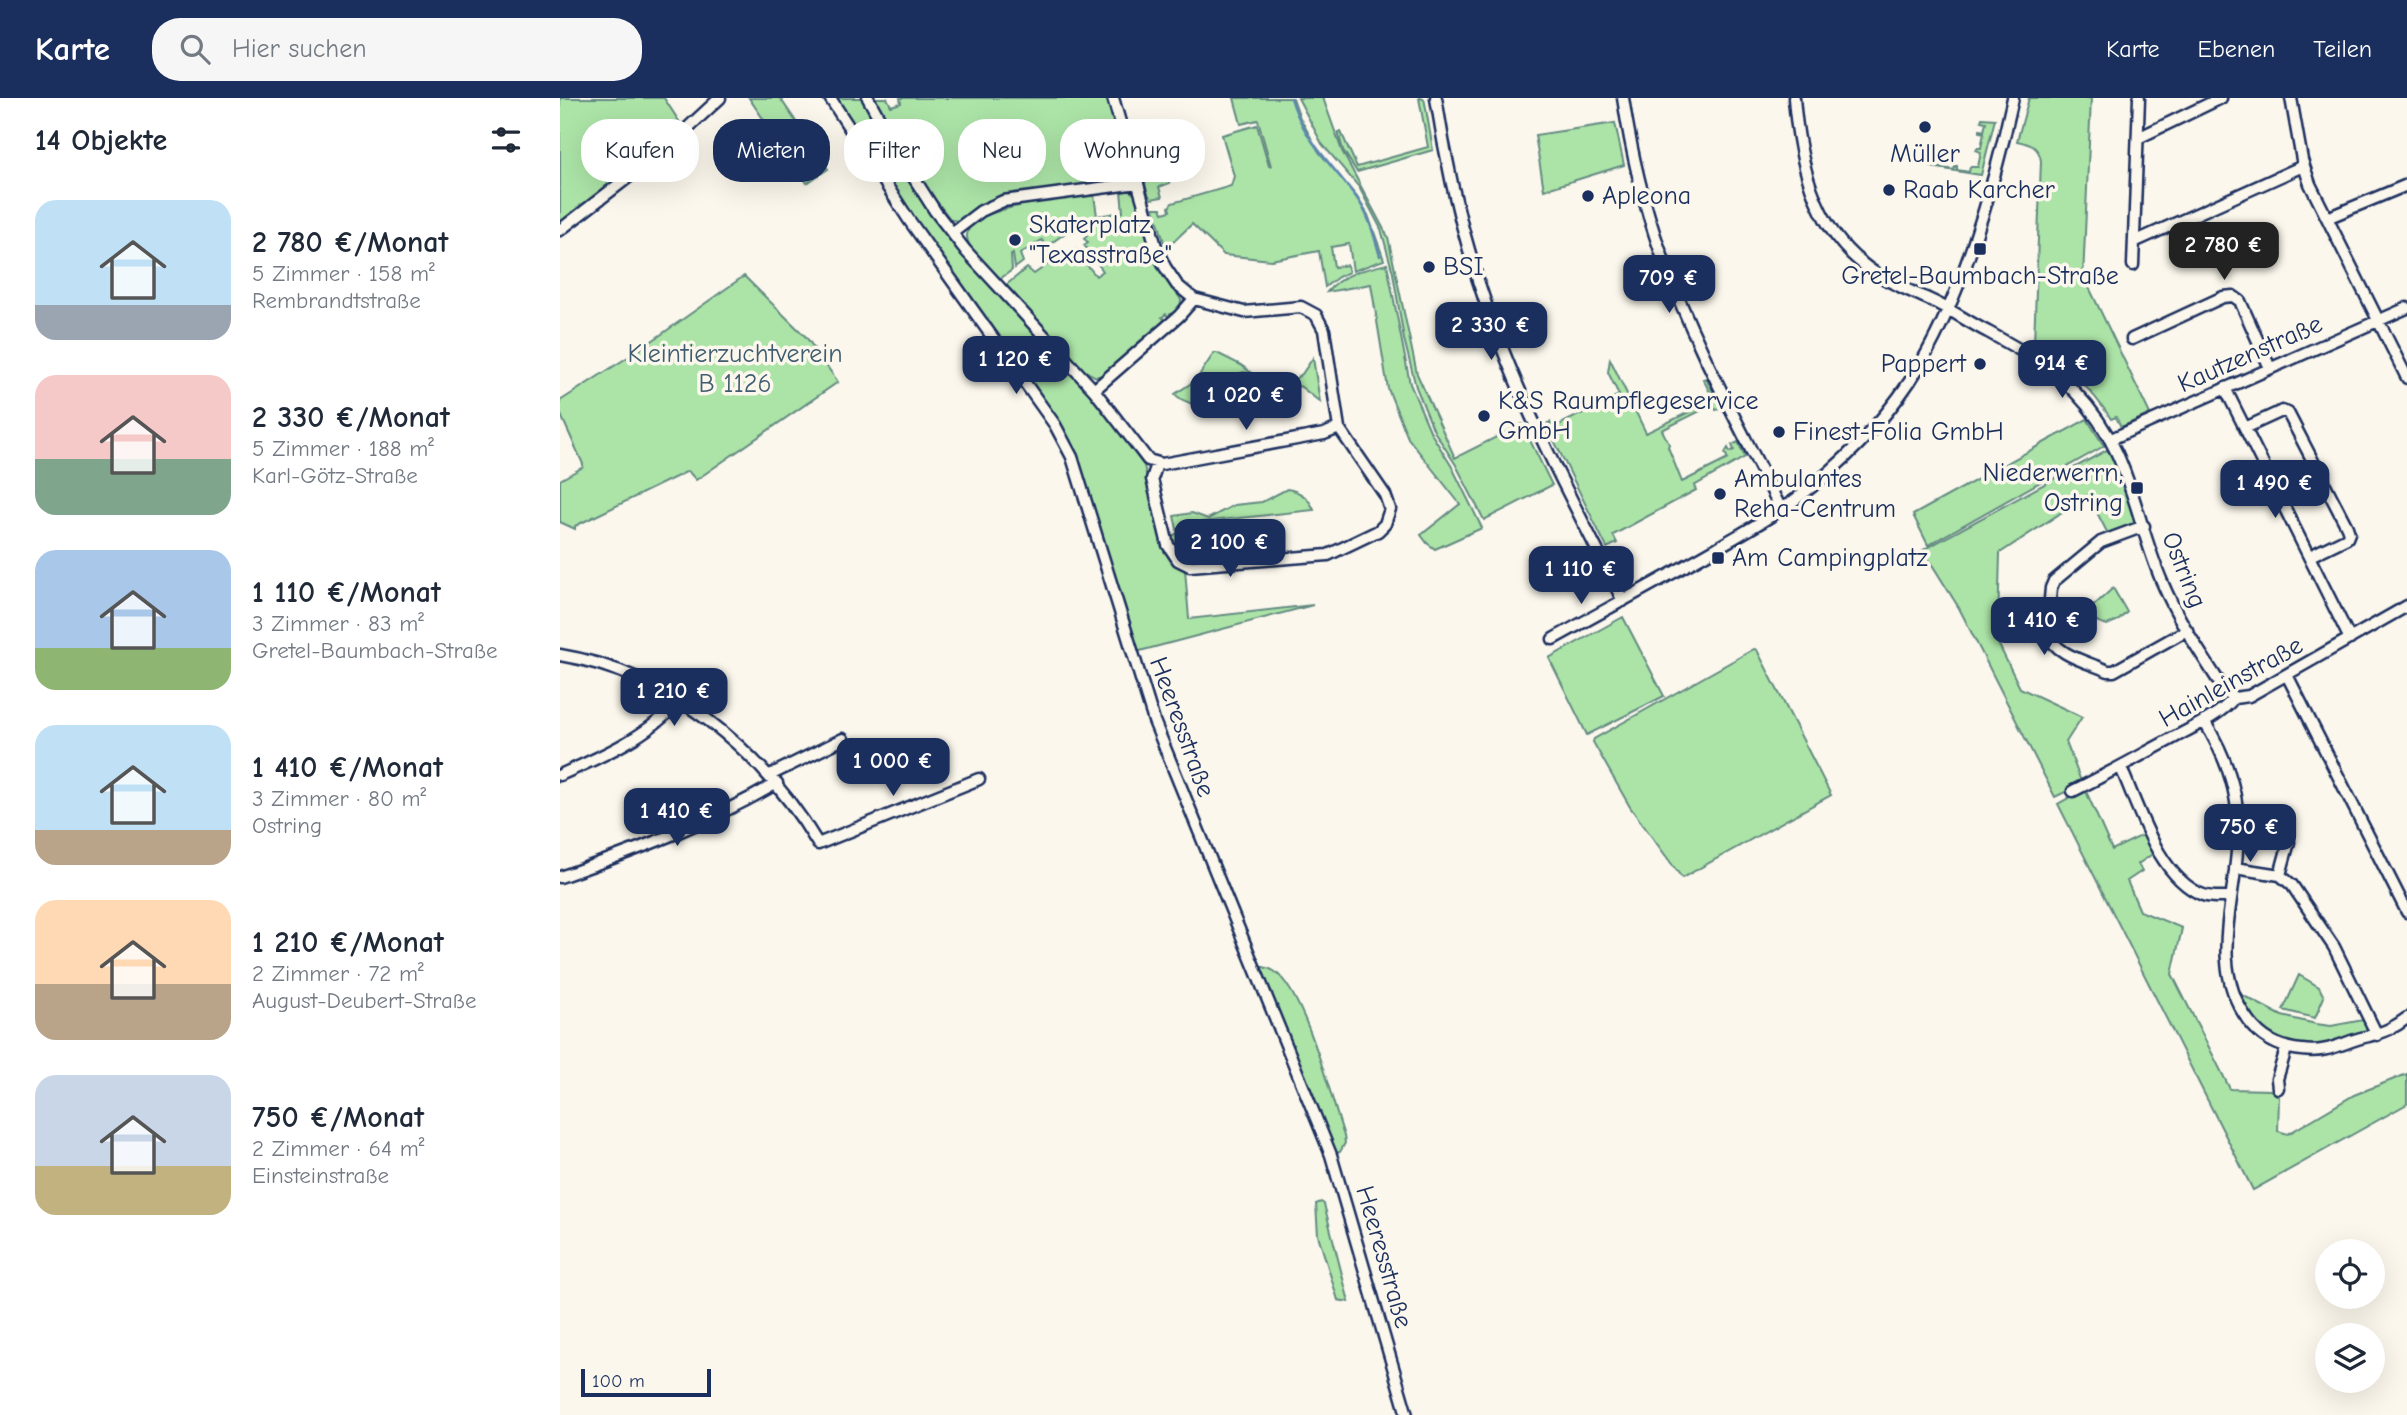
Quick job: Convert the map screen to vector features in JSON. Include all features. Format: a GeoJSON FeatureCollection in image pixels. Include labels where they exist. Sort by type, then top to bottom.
{"type":"FeatureCollection","features":[{"type":"Feature","properties":{"kind":"street"},"geometry":{"type":"LineString","coordinates":[[560,230],[653,158],[720,98]]}},
{"type":"Feature","properties":{"kind":"street","name":"Heeresstraße"},"geometry":{"type":"LineString","coordinates":[[830,98],[909,220],[1055,425],[1072,457],[1154,721],[1331,1155],[1407,1415]]}},
{"type":"Feature","properties":{"kind":"street"},"geometry":{"type":"LineString","coordinates":[[868,98],[918,186],[952,233],[1094,390],[1144,458],[1160,464],[1324,434],[1339,428]]}},
{"type":"Feature","properties":{"kind":"street"},"geometry":{"type":"LineString","coordinates":[[1114,98],[1160,258],[1177,285],[1194,299],[1244,312],[1301,307],[1311,310],[1320,319],[1339,428],[1388,500],[1388,520],[1378,531],[1320,558],[1190,566],[1178,560],[1168,545],[1152,479],[1160,464]]}},
{"type":"Feature","properties":{"kind":"street"},"geometry":{"type":"LineString","coordinates":[[1436,98],[1454,199],[1490,315],[1539,432],[1623,601]]}},
{"type":"Feature","properties":{"kind":"street"},"geometry":{"type":"LineString","coordinates":[[1623,98],[1642,194],[1665,265],[1698,342],[1781,509]]}},
{"type":"Feature","properties":{"kind":"street","name":"Ostring"},"geometry":{"type":"LineString","coordinates":[[1794,98],[1810,186],[1823,218],[1834,236],[1864,266],[2030,356],[2064,381],[2090,409],[2110,439],[2128,477],[2161,581],[2186,630],[2223,688],[2234,698]]}},
{"type":"Feature","properties":{"kind":"street"},"geometry":{"type":"LineString","coordinates":[[1553,639],[1781,509],[1835,467],[1878,423],[1921,363],[1947,309],[1965,265],[1988,193],[2012,98]]}},
{"type":"Feature","properties":{"kind":"street"},"geometry":{"type":"LineString","coordinates":[[2133,265],[2139,98]]}},
{"type":"Feature","properties":{"kind":"street"},"geometry":{"type":"LineString","coordinates":[[2138,138],[2221,98]]}},
{"type":"Feature","properties":{"kind":"street"},"geometry":{"type":"LineString","coordinates":[[2303,98],[2292,100],[2303,166],[2407,378]]}},
{"type":"Feature","properties":{"kind":"street"},"geometry":{"type":"LineString","coordinates":[[2134,242],[2303,166]]}},
{"type":"Feature","properties":{"kind":"street"},"geometry":{"type":"LineString","coordinates":[[952,233],[981,211],[1003,201],[1138,183]]}},
{"type":"Feature","properties":{"kind":"street"},"geometry":{"type":"LineString","coordinates":[[2327,218],[2407,185]]}},
{"type":"Feature","properties":{"kind":"street"},"geometry":{"type":"LineString","coordinates":[[2132,339],[2223,297],[2233,296],[2240,301],[2270,369]]}},
{"type":"Feature","properties":{"kind":"street"},"geometry":{"type":"LineString","coordinates":[[1094,390],[1194,299]]}},
{"type":"Feature","properties":{"kind":"street","name":"Kautzenstraße"},"geometry":{"type":"LineString","coordinates":[[2110,439],[2407,308]]}},
{"type":"Feature","properties":{"kind":"street"},"geometry":{"type":"LineString","coordinates":[[2225,388],[2350,639]]}},
{"type":"Feature","properties":{"kind":"street"},"geometry":{"type":"LineString","coordinates":[[2245,428],[2282,411],[2288,413],[2347,527],[2347,538],[2310,556]]}},
{"type":"Feature","properties":{"kind":"street","name":"Ostring"},"geometry":{"type":"LineString","coordinates":[[2144,526],[2101,542],[2054,581],[2050,591],[2047,632],[2049,638],[2057,649],[2108,671],[2114,671],[2186,630]]}},
{"type":"Feature","properties":{"kind":"street","name":"Hainleinstraße"},"geometry":{"type":"LineString","coordinates":[[2073,791],[2121,768],[2204,721],[2229,705],[2234,698],[2249,696],[2407,606]]}},
{"type":"Feature","properties":{"kind":"street"},"geometry":{"type":"LineString","coordinates":[[560,656],[601,666],[639,680],[679,701],[715,726],[745,750],[773,779],[801,815],[818,844],[979,779]]}},
{"type":"Feature","properties":{"kind":"street"},"geometry":{"type":"LineString","coordinates":[[2287,675],[2407,912]]}},
{"type":"Feature","properties":{"kind":"street"},"geometry":{"type":"LineString","coordinates":[[560,775],[645,730],[679,701]]}},
{"type":"Feature","properties":{"kind":"street"},"geometry":{"type":"LineString","coordinates":[[2204,721],[2219,745],[2231,780],[2239,828],[2226,951],[2233,993],[2241,1011],[2267,1040],[2286,1048],[2312,1052],[2337,1048],[2377,1035],[2407,1018]]}},
{"type":"Feature","properties":{"kind":"street"},"geometry":{"type":"LineString","coordinates":[[560,877],[752,798],[773,779],[843,739]]}},
{"type":"Feature","properties":{"kind":"street"},"geometry":{"type":"LineString","coordinates":[[2121,768],[2155,846],[2169,867],[2186,885],[2205,896],[2230,897]]}},
{"type":"Feature","properties":{"kind":"street"},"geometry":{"type":"LineString","coordinates":[[2280,875],[2290,842]]}},
{"type":"Feature","properties":{"kind":"street"},"geometry":{"type":"LineString","coordinates":[[2235,868],[2280,875],[2302,897],[2334,947],[2377,1035]]}},
{"type":"Feature","properties":{"kind":"street"},"geometry":{"type":"LineString","coordinates":[[2278,1088],[2277,1079],[2286,1048]]}},
{"type":"Feature","properties":{"kind":"green space"},"geometry":{"type":"Polygon","coordinates":[[[560,98],[664,98],[678,119],[581,119],[581,182],[617,182],[560,227],[560,98]]]}},
{"type":"Feature","properties":{"kind":"green space"},"geometry":{"type":"Polygon","coordinates":[[[749,98],[780,98],[794,119],[763,119],[749,98]]]}},
{"type":"Feature","properties":{"kind":"green space"},"geometry":{"type":"Polygon","coordinates":[[[834,98],[862,98],[874,119],[848,119],[834,98]]]}},
{"type":"Feature","properties":{"kind":"green space"},"geometry":{"type":"Polygon","coordinates":[[[875,98],[887,98],[891,106],[901,103],[900,98],[1107,98],[1114,119],[1060,119],[1060,182],[1105,182],[1000,197],[960,221],[951,220],[922,182],[944,182],[944,119],[887,119],[875,98]]]}},
{"type":"Feature","properties":{"kind":"green space"},"geometry":{"type":"Polygon","coordinates":[[[1234,98],[1293,98],[1300,118],[1319,152],[1357,197],[1368,215],[1384,260],[1353,271],[1349,244],[1331,247],[1334,267],[1347,265],[1349,272],[1325,287],[1319,251],[1271,260],[1224,255],[1192,224],[1166,249],[1154,208],[1161,208],[1163,213],[1170,211],[1172,203],[1231,186],[1234,176],[1222,135],[1257,125],[1271,166],[1258,120],[1241,124],[1234,98]]]}},
{"type":"Feature","properties":{"kind":"green space"},"geometry":{"type":"Polygon","coordinates":[[[1298,98],[1323,98],[1342,151],[1388,237],[1417,374],[1455,458],[1522,424],[1552,485],[1484,520],[1456,465],[1434,431],[1416,387],[1404,339],[1393,273],[1381,229],[1359,187],[1322,144],[1298,98]]]}},
{"type":"Feature","properties":{"kind":"green space"},"geometry":{"type":"Polygon","coordinates":[[[1419,98],[1424,99],[1433,150],[1357,172],[1343,150],[1338,132],[1341,132],[1357,167],[1428,147],[1419,98]]]}},
{"type":"Feature","properties":{"kind":"green space"},"geometry":{"type":"Polygon","coordinates":[[[2029,98],[2091,98],[2083,278],[2150,414],[2121,427],[2116,417],[2111,419],[2076,377],[2034,342],[2041,161],[2033,146],[2017,141],[2029,98]]]}},
{"type":"Feature","properties":{"kind":"green space"},"geometry":{"type":"Polygon","coordinates":[[[1982,118],[1995,119],[1981,175],[1931,167],[1932,160],[1939,161],[1939,167],[1954,170],[1957,166],[1957,170],[1969,172],[1970,167],[1978,167],[1981,152],[1976,150],[1981,148],[1984,133],[1980,130],[1984,131],[1986,122],[1981,121],[1982,118]]]}},
{"type":"Feature","properties":{"kind":"green space"},"geometry":{"type":"Polygon","coordinates":[[[1615,123],[1624,165],[1544,190],[1535,135],[1615,123]]]}},
{"type":"Feature","properties":{"kind":"green space"},"geometry":{"type":"Polygon","coordinates":[[[889,182],[910,182],[973,267],[1052,354],[1023,373],[889,182]]]}},
{"type":"Feature","properties":{"kind":"green space"},"geometry":{"type":"Polygon","coordinates":[[[1145,182],[1170,183],[1159,187],[1162,197],[1151,199],[1145,182]]]}},
{"type":"Feature","properties":{"kind":"green space"},"geometry":{"type":"Polygon","coordinates":[[[1121,191],[1130,191],[1137,197],[1168,278],[1181,300],[1180,309],[1170,318],[1166,314],[1162,317],[1166,321],[1105,374],[1096,377],[1085,371],[1006,285],[1027,268],[1034,274],[1054,260],[1042,240],[1020,254],[1023,262],[1015,268],[1013,254],[1011,255],[1012,270],[1000,279],[975,254],[967,237],[971,226],[982,218],[1000,211],[1043,202],[1094,195],[1097,216],[1123,212],[1121,191]],[[1078,224],[1050,244],[1054,249],[1053,253],[1055,251],[1059,257],[1065,258],[1074,249],[1096,276],[1103,271],[1084,245],[1088,242],[1084,239],[1087,236],[1078,224]]]}},
{"type":"Feature","properties":{"kind":"green space"},"geometry":{"type":"Polygon","coordinates":[[[1387,264],[1410,384],[1431,433],[1452,467],[1482,528],[1435,549],[1421,535],[1460,504],[1408,438],[1388,389],[1371,284],[1327,292],[1339,281],[1362,270],[1387,264]]]}},
{"type":"Feature","properties":{"kind":"green space","name":"Kleintierzuchtverein B 1126"},"geometry":{"type":"Polygon","coordinates":[[[744,276],[806,337],[838,382],[696,480],[688,471],[575,526],[575,529],[560,522],[560,480],[583,467],[583,464],[560,413],[560,401],[642,348],[744,276]]]}},
{"type":"Feature","properties":{"kind":"green space"},"geometry":{"type":"Polygon","coordinates":[[[1214,353],[1241,365],[1253,374],[1244,372],[1233,375],[1217,400],[1206,405],[1190,403],[1178,397],[1175,394],[1196,380],[1214,353]]]}},
{"type":"Feature","properties":{"kind":"green space"},"geometry":{"type":"Polygon","coordinates":[[[1053,355],[1095,399],[1144,466],[1164,546],[1174,563],[1185,569],[1189,619],[1313,605],[1136,652],[1076,455],[1024,375],[1053,355]]]}},
{"type":"Feature","properties":{"kind":"green space"},"geometry":{"type":"Polygon","coordinates":[[[1313,358],[1320,402],[1301,387],[1289,383],[1302,374],[1313,358]]]}},
{"type":"Feature","properties":{"kind":"green space"},"geometry":{"type":"Polygon","coordinates":[[[1610,359],[1646,433],[1714,400],[1703,379],[1706,378],[1721,408],[1716,410],[1712,405],[1662,430],[1682,482],[1728,459],[1725,453],[1728,448],[1730,452],[1734,450],[1732,445],[1738,442],[1745,457],[1694,486],[1696,490],[1613,535],[1617,543],[1607,548],[1546,424],[1550,422],[1553,428],[1619,395],[1608,372],[1610,359]]]}},
{"type":"Feature","properties":{"kind":"green space"},"geometry":{"type":"Polygon","coordinates":[[[2087,419],[2104,446],[1928,545],[1913,515],[2087,419]]]}},
{"type":"Feature","properties":{"kind":"green space"},"geometry":{"type":"Polygon","coordinates":[[[2107,450],[2111,452],[2120,473],[2115,478],[2117,485],[2124,484],[2134,523],[2108,534],[2088,495],[2000,553],[1998,626],[1995,637],[2020,688],[2082,717],[2066,742],[2082,784],[2055,797],[1959,608],[1923,550],[2107,450]]]}},
{"type":"Feature","properties":{"kind":"green space"},"geometry":{"type":"Polygon","coordinates":[[[1287,489],[1304,496],[1314,510],[1183,524],[1184,556],[1177,549],[1172,536],[1178,533],[1174,516],[1192,513],[1208,519],[1234,505],[1262,502],[1287,489]]]}},
{"type":"Feature","properties":{"kind":"green space"},"geometry":{"type":"Polygon","coordinates":[[[2113,588],[2127,612],[2119,620],[2107,625],[2096,621],[2089,610],[2113,588]]]}},
{"type":"Feature","properties":{"kind":"green space"},"geometry":{"type":"Polygon","coordinates":[[[1623,617],[1664,696],[1587,735],[1549,658],[1623,617]]]}},
{"type":"Feature","properties":{"kind":"green space"},"geometry":{"type":"Polygon","coordinates":[[[1754,649],[1757,650],[1831,795],[1682,878],[1630,807],[1593,742],[1754,649]]]}},
{"type":"Feature","properties":{"kind":"green space"},"geometry":{"type":"Polygon","coordinates":[[[2085,789],[2112,850],[2145,834],[2154,853],[2138,864],[2142,871],[2127,881],[2140,911],[2182,928],[2172,974],[2230,1089],[2270,1090],[2279,1097],[2278,1131],[2288,1134],[2354,1095],[2407,1074],[2407,1104],[2253,1190],[2058,804],[2085,789]]]}},
{"type":"Feature","properties":{"kind":"green space"},"geometry":{"type":"Polygon","coordinates":[[[1259,966],[1274,971],[1285,983],[1306,1022],[1344,1136],[1345,1143],[1340,1152],[1333,1154],[1259,966]]]}},
{"type":"Feature","properties":{"kind":"green space"},"geometry":{"type":"Polygon","coordinates":[[[2299,975],[2319,987],[2324,997],[2315,1018],[2283,1010],[2299,975]]]}},
{"type":"Feature","properties":{"kind":"green space"},"geometry":{"type":"Polygon","coordinates":[[[2242,995],[2282,1016],[2331,1026],[2363,1020],[2368,1028],[2333,1044],[2306,1046],[2281,1042],[2260,1028],[2240,997],[2242,995]]]}},
{"type":"Feature","properties":{"kind":"green space"},"geometry":{"type":"Polygon","coordinates":[[[1316,1204],[1324,1204],[1349,1302],[1338,1300],[1318,1235],[1316,1204]]]}},
{"type":"Feature","properties":{"kind":"waterway"},"geometry":{"type":"LineString","coordinates":[[1291,98],[1310,138],[1361,204],[1371,225],[1380,256]]}},
{"type":"Feature","properties":{"kind":"place","name":"Müller"},"geometry":{"type":"Point","coordinates":[1925,127]}},
{"type":"Feature","properties":{"kind":"place","name":"Raab Karcher"},"geometry":{"type":"Point","coordinates":[1889,190]}},
{"type":"Feature","properties":{"kind":"place","name":"Apleona"},"geometry":{"type":"Point","coordinates":[1588,196]}},
{"type":"Feature","properties":{"kind":"place","name":"Skaterplatz \"Texasstraße\""},"geometry":{"type":"Point","coordinates":[1015,240]}},
{"type":"Feature","properties":{"kind":"place","name":"Gretel-Baumbach-Straße"},"geometry":{"type":"Point","coordinates":[1980,249]}},
{"type":"Feature","properties":{"kind":"place","name":"BSI"},"geometry":{"type":"Point","coordinates":[1429,267]}},
{"type":"Feature","properties":{"kind":"place","name":"Pappert"},"geometry":{"type":"Point","coordinates":[1980,364]}},
{"type":"Feature","properties":{"kind":"place","name":"K&S Raumpflegeservice GmbH"},"geometry":{"type":"Point","coordinates":[1484,416]}},
{"type":"Feature","properties":{"kind":"place","name":"Finest-Folia GmbH"},"geometry":{"type":"Point","coordinates":[1779,432]}},
{"type":"Feature","properties":{"kind":"place","name":"Niederwerrn, Ostring"},"geometry":{"type":"Point","coordinates":[2137,488]}},
{"type":"Feature","properties":{"kind":"place","name":"Ambulantes Reha-Centrum"},"geometry":{"type":"Point","coordinates":[1720,494]}},
{"type":"Feature","properties":{"kind":"place","name":"Am Campingplatz"},"geometry":{"type":"Point","coordinates":[1718,558]}}]}
